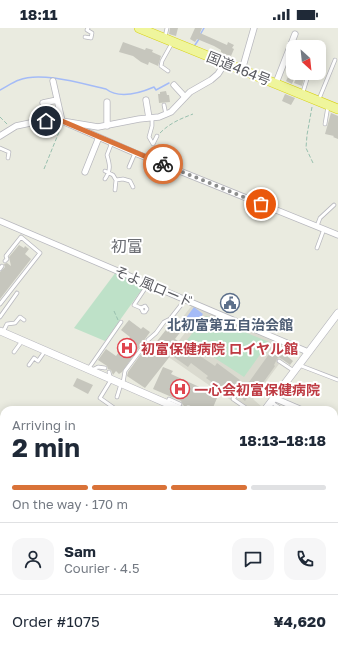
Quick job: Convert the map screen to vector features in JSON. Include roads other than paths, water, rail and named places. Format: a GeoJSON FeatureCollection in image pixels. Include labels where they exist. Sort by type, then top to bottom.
{"type":"FeatureCollection","features":[{"type":"Feature","properties":{"kind":"highway","name":"国道464号"},"geometry":{"type":"LineString","coordinates":[[143,29],[338,108]]}},
{"type":"Feature","properties":{"kind":"street"},"geometry":{"type":"LineString","coordinates":[[242,70],[252,28]]}},
{"type":"Feature","properties":{"kind":"street"},"geometry":{"type":"LineString","coordinates":[[276,83],[295,34]]}},
{"type":"Feature","properties":{"kind":"street"},"geometry":{"type":"LineString","coordinates":[[0,136],[16,126],[35,122],[62,121],[98,127],[139,118],[151,118],[166,115],[175,109],[185,97],[218,74],[225,63]]}},
{"type":"Feature","properties":{"kind":"street"},"geometry":{"type":"LineString","coordinates":[[53,81],[62,121]]}},
{"type":"Feature","properties":{"kind":"street"},"geometry":{"type":"LineString","coordinates":[[174,85],[185,97]]}},
{"type":"Feature","properties":{"kind":"street"},"geometry":{"type":"LineString","coordinates":[[43,103],[57,100]]}},
{"type":"Feature","properties":{"kind":"street"},"geometry":{"type":"LineString","coordinates":[[146,100],[151,118]]}},
{"type":"Feature","properties":{"kind":"street"},"geometry":{"type":"LineString","coordinates":[[107,102],[107,126]]}},
{"type":"Feature","properties":{"kind":"street"},"geometry":{"type":"LineString","coordinates":[[62,121],[135,153],[338,235]]}},
{"type":"Feature","properties":{"kind":"street"},"geometry":{"type":"LineString","coordinates":[[85,172],[99,137]]}},
{"type":"Feature","properties":{"kind":"street","name":"そよ風ロード"},"geometry":{"type":"LineString","coordinates":[[0,221],[232,321],[308,352]]}},
{"type":"Feature","properties":{"kind":"street"},"geometry":{"type":"LineString","coordinates":[[268,406],[338,313]]}},
{"type":"Feature","properties":{"kind":"street"},"geometry":{"type":"LineString","coordinates":[[1,332],[174,406]]}},
{"type":"Feature","properties":{"kind":"street"},"geometry":{"type":"LineString","coordinates":[[272,400],[290,406]]}},
{"type":"Feature","properties":{"kind":"lane"},"geometry":{"type":"LineString","coordinates":[[85,37],[91,38],[92,34],[87,30],[88,28]]}},
{"type":"Feature","properties":{"kind":"lane"},"geometry":{"type":"LineString","coordinates":[[167,28],[169,40],[161,66],[168,71]]}},
{"type":"Feature","properties":{"kind":"lane"},"geometry":{"type":"LineString","coordinates":[[316,100],[335,60]]}},
{"type":"Feature","properties":{"kind":"lane"},"geometry":{"type":"LineString","coordinates":[[302,94],[307,80]]}},
{"type":"Feature","properties":{"kind":"lane"},"geometry":{"type":"LineString","coordinates":[[164,105],[166,115]]}},
{"type":"Feature","properties":{"kind":"lane"},"geometry":{"type":"LineString","coordinates":[[325,124],[328,105]]}},
{"type":"Feature","properties":{"kind":"lane"},"geometry":{"type":"LineString","coordinates":[[145,140],[149,137],[152,126],[151,118]]}},
{"type":"Feature","properties":{"kind":"lane"},"geometry":{"type":"LineString","coordinates":[[153,144],[157,136]]}},
{"type":"Feature","properties":{"kind":"lane"},"geometry":{"type":"LineString","coordinates":[[149,137],[153,144],[158,146]]}},
{"type":"Feature","properties":{"kind":"lane"},"geometry":{"type":"LineString","coordinates":[[105,179],[110,163],[107,155],[112,142]]}},
{"type":"Feature","properties":{"kind":"lane"},"geometry":{"type":"LineString","coordinates":[[0,148],[9,152],[8,158]]}},
{"type":"Feature","properties":{"kind":"lane"},"geometry":{"type":"LineString","coordinates":[[129,166],[135,153]]}},
{"type":"Feature","properties":{"kind":"lane"},"geometry":{"type":"LineString","coordinates":[[107,172],[116,180],[130,181],[133,187]]}},
{"type":"Feature","properties":{"kind":"lane"},"geometry":{"type":"LineString","coordinates":[[115,190],[116,180]]}},
{"type":"Feature","properties":{"kind":"lane"},"geometry":{"type":"LineString","coordinates":[[317,226],[320,218],[334,205]]}},
{"type":"Feature","properties":{"kind":"lane"},"geometry":{"type":"LineString","coordinates":[[317,248],[324,229]]}},
{"type":"Feature","properties":{"kind":"lane"},"geometry":{"type":"LineString","coordinates":[[0,304],[40,253],[21,237],[6,256],[7,259],[5,261]]}},
{"type":"Feature","properties":{"kind":"lane"},"geometry":{"type":"LineString","coordinates":[[141,308],[134,305],[148,284]]}},
{"type":"Feature","properties":{"kind":"lane"},"geometry":{"type":"LineString","coordinates":[[0,317],[17,293]]}},
{"type":"Feature","properties":{"kind":"lane"},"geometry":{"type":"LineString","coordinates":[[117,398],[125,371],[147,341],[156,334],[164,322],[170,319],[181,305]]}},
{"type":"Feature","properties":{"kind":"lane"},"geometry":{"type":"LineString","coordinates":[[1,332],[7,324],[15,323],[20,317],[24,320]]}},
{"type":"Feature","properties":{"kind":"lane"},"geometry":{"type":"LineString","coordinates":[[89,370],[121,322]]}},
{"type":"Feature","properties":{"kind":"lane"},"geometry":{"type":"LineString","coordinates":[[14,352],[22,341]]}},
{"type":"Feature","properties":{"kind":"lane"},"geometry":{"type":"LineString","coordinates":[[282,352],[288,344]]}},
{"type":"Feature","properties":{"kind":"lane"},"geometry":{"type":"LineString","coordinates":[[29,364],[34,358],[38,361],[45,351]]}},
{"type":"Feature","properties":{"kind":"lane"},"geometry":{"type":"LineString","coordinates":[[279,361],[296,368],[338,380]]}},
{"type":"Feature","properties":{"kind":"lane"},"geometry":{"type":"LineString","coordinates":[[89,370],[98,367],[105,368]]}},
{"type":"Feature","properties":{"kind":"lane"},"geometry":{"type":"LineString","coordinates":[[109,372],[111,380],[100,398],[111,406]]}},
{"type":"Feature","properties":{"kind":"lane"},"geometry":{"type":"LineString","coordinates":[[240,390],[233,399],[243,406]]}},
{"type":"Feature","properties":{"kind":"lane"},"geometry":{"type":"LineString","coordinates":[[272,400],[278,406]]}},
{"type":"Feature","properties":{"kind":"water"},"geometry":{"type":"Polygon","coordinates":[[[194,307],[203,314],[192,329],[183,322],[194,307]]]}},
{"type":"Feature","properties":{"kind":"waterway"},"geometry":{"type":"LineString","coordinates":[[200,35],[204,28]]}},
{"type":"Feature","properties":{"kind":"waterway"},"geometry":{"type":"LineString","coordinates":[[195,45],[199,39]]}},
{"type":"Feature","properties":{"kind":"waterway"},"geometry":{"type":"LineString","coordinates":[[0,90],[19,80],[39,77],[62,79],[106,89],[117,94],[136,93],[154,87],[156,90],[169,83]]}},
{"type":"Feature","properties":{"kind":"place","name":"北初富第五自治会館"},"geometry":{"type":"Point","coordinates":[230,303]}},
{"type":"Feature","properties":{"kind":"place","name":"初富保健病院 ロイヤル館"},"geometry":{"type":"Point","coordinates":[127,348]}},
{"type":"Feature","properties":{"kind":"place","name":"一心会初富保健病院"},"geometry":{"type":"Point","coordinates":[180,389]}},
{"type":"Feature","properties":{"kind":"district","name":"初富"},"geometry":{"type":"Point","coordinates":[127,246]}}]}
